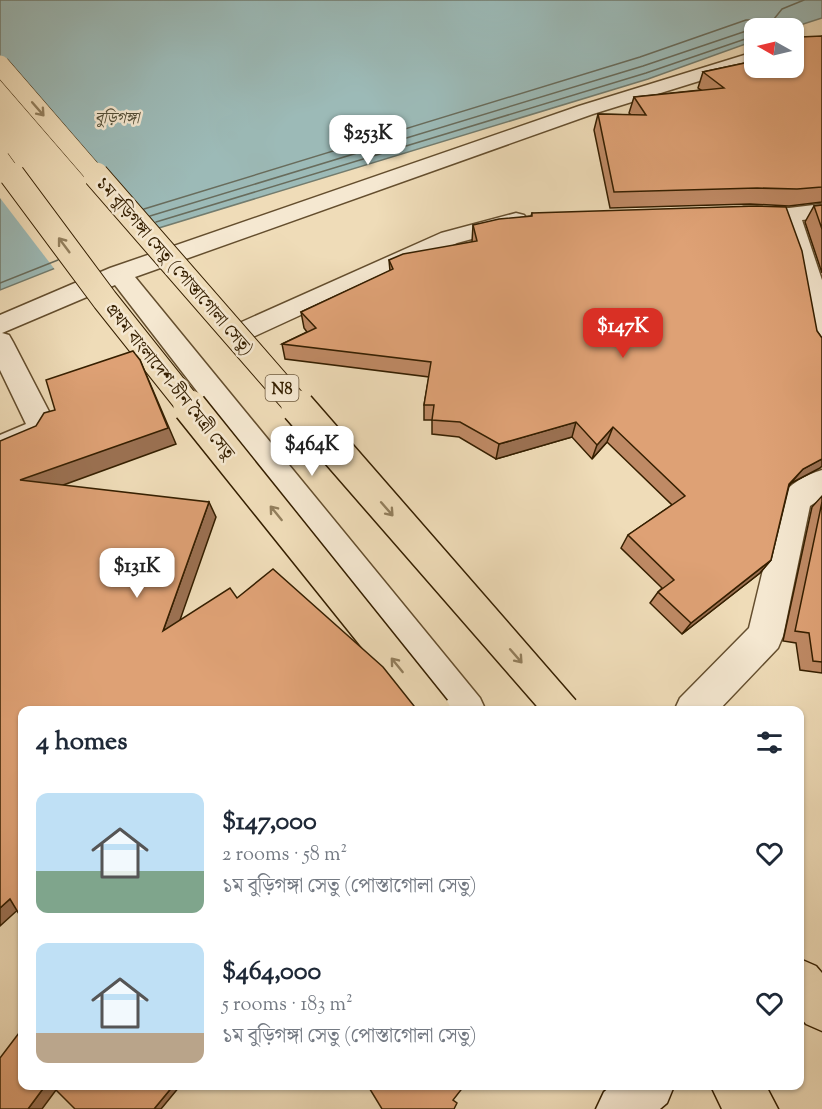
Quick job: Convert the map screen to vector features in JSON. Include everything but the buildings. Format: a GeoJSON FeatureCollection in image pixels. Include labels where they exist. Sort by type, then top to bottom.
{"type":"FeatureCollection","features":[{"type":"Feature","properties":{"kind":"highway","name":"১ম বুড়িগঙ্গা সেতু (পোস্তাগোলা সেতু)"},"geometry":{"type":"LineString","coordinates":[[0,65],[559,706]]}},
{"type":"Feature","properties":{"kind":"highway","name":"প্রথম বাংলাদেশ-চীন মৈত্রী সেতু"},"geometry":{"type":"LineString","coordinates":[[0,159],[105,300],[430,706]]}},
{"type":"Feature","properties":{"kind":"highway"},"geometry":{"type":"LineString","coordinates":[[804,987],[822,1009]]}},
{"type":"Feature","properties":{"kind":"highway"},"geometry":{"type":"LineString","coordinates":[[738,1090],[753,1109]]}},
{"type":"Feature","properties":{"kind":"street"},"geometry":{"type":"LineString","coordinates":[[0,325],[119,274],[586,110],[744,61]]}},
{"type":"Feature","properties":{"kind":"street"},"geometry":{"type":"LineString","coordinates":[[720,214],[789,215],[822,211]]}},
{"type":"Feature","properties":{"kind":"street"},"geometry":{"type":"LineString","coordinates":[[789,215],[807,267],[822,346]]}},
{"type":"Feature","properties":{"kind":"street"},"geometry":{"type":"LineString","coordinates":[[235,335],[449,238],[517,220],[539,219]]}},
{"type":"Feature","properties":{"kind":"street"},"geometry":{"type":"LineString","coordinates":[[119,274],[462,706]]}},
{"type":"Feature","properties":{"kind":"street"},"geometry":{"type":"LineString","coordinates":[[0,342],[40,425],[37,432],[0,448]]}},
{"type":"Feature","properties":{"kind":"street"},"geometry":{"type":"LineString","coordinates":[[698,706],[765,636],[796,499],[822,482]]}},
{"type":"Feature","properties":{"kind":"street"},"geometry":{"type":"LineString","coordinates":[[804,1009],[822,1009]]}},
{"type":"Feature","properties":{"kind":"street"},"geometry":{"type":"LineString","coordinates":[[621,1109],[645,1090]]}},
{"type":"Feature","properties":{"kind":"water","name":"বুড়িগঙ্গা"},"geometry":{"type":"Polygon","coordinates":[[[0,0],[822,0],[822,18],[804,24],[804,18],[744,18],[744,45],[648,79],[149,231],[0,290],[0,0]]]}},
{"type":"Feature","properties":{"kind":"pier"},"geometry":{"type":"Polygon","coordinates":[[[0,74],[137,239],[56,271],[0,198],[0,74]]]}}]}
